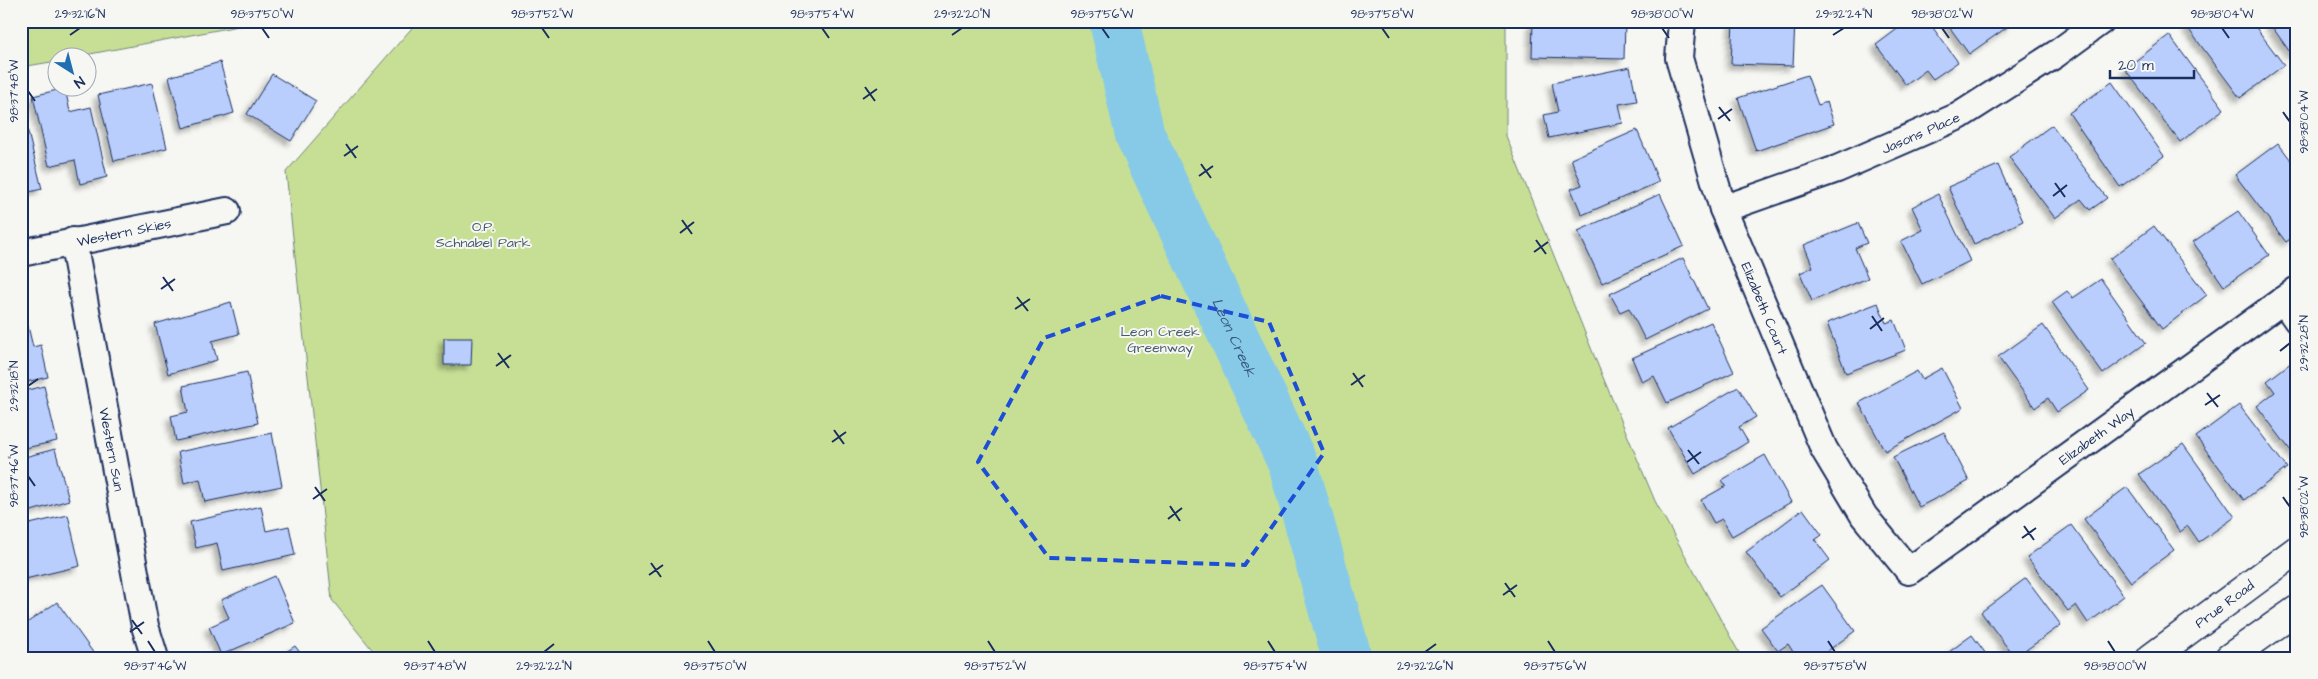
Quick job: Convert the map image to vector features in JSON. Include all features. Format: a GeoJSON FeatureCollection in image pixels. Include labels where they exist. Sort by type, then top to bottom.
{"type":"FeatureCollection","features":[{"type":"Feature","properties":{"kind":"main road","name":"Prue Road"},"geometry":{"type":"LineString","coordinates":[[2151,658],[2297,550]]}},
{"type":"Feature","properties":{"kind":"main road"},"geometry":{"type":"LineString","coordinates":[[2229,658],[2297,610]]}},
{"type":"Feature","properties":{"kind":"street","name":"Elizabeth Court"},"geometry":{"type":"LineString","coordinates":[[1682,21],[1679,58],[1723,209],[1824,449],[1864,516],[1909,571]]}},
{"type":"Feature","properties":{"kind":"street","name":"Jasons Place"},"geometry":{"type":"LineString","coordinates":[[1723,209],[1837,169],[1958,116],[2056,54],[2101,21]]}},
{"type":"Feature","properties":{"kind":"street","name":"Western Skies"},"geometry":{"type":"LineString","coordinates":[[21,253],[227,211]]}},
{"type":"Feature","properties":{"kind":"street","name":"Western Sun"},"geometry":{"type":"LineString","coordinates":[[73,241],[145,626],[155,658]]}},
{"type":"Feature","properties":{"kind":"street","name":"Elizabeth Way"},"geometry":{"type":"LineString","coordinates":[[1909,571],[2292,303]]}},
{"type":"Feature","properties":{"kind":"highlighted area"},"geometry":{"type":"Polygon","coordinates":[[[1161,296],[1269,322],[1324,453],[1245,565],[1049,558],[978,462],[1044,338],[1161,296]]]}},
{"type":"Feature","properties":{"kind":"green space"},"geometry":{"type":"Polygon","coordinates":[[[21,21],[265,21],[98,52],[98,48],[48,48],[48,62],[21,67],[21,21]]]}},
{"type":"Feature","properties":{"kind":"green space","name":"Leon Creek Greenway"},"geometry":{"type":"Polygon","coordinates":[[[418,21],[1506,21],[1506,136],[1597,363],[1655,501],[1742,658],[379,658],[332,600],[286,172],[418,21]]]}},
{"type":"Feature","properties":{"kind":"building"},"geometry":{"type":"Polygon","coordinates":[[[1533,21],[1625,21],[1624,59],[1532,57],[1533,21]]]}},
{"type":"Feature","properties":{"kind":"building"},"geometry":{"type":"Polygon","coordinates":[[[1733,21],[1795,21],[1793,66],[1731,64],[1733,21]]]}},
{"type":"Feature","properties":{"kind":"building"},"geometry":{"type":"Polygon","coordinates":[[[1908,21],[1928,21],[1958,62],[1933,79],[1926,70],[1906,85],[1876,45],[1908,21]]]}},
{"type":"Feature","properties":{"kind":"building"},"geometry":{"type":"Polygon","coordinates":[[[1945,21],[2012,21],[2013,23],[1969,54],[1945,21]]]}},
{"type":"Feature","properties":{"kind":"building"},"geometry":{"type":"Polygon","coordinates":[[[2194,21],[2251,21],[2284,65],[2240,98],[2187,27],[2194,21]]]}},
{"type":"Feature","properties":{"kind":"building"},"geometry":{"type":"Polygon","coordinates":[[[2268,21],[2297,21],[2297,52],[2292,55],[2268,21]]]}},
{"type":"Feature","properties":{"kind":"building"},"geometry":{"type":"Polygon","coordinates":[[[2169,35],[2224,109],[2180,142],[2125,69],[2169,35]]]}},
{"type":"Feature","properties":{"kind":"building"},"geometry":{"type":"Polygon","coordinates":[[[220,62],[234,113],[183,128],[169,77],[220,62]]]}},
{"type":"Feature","properties":{"kind":"building"},"geometry":{"type":"Polygon","coordinates":[[[1630,67],[1637,101],[1619,104],[1623,123],[1549,138],[1544,115],[1558,112],[1552,83],[1630,67]]]}},
{"type":"Feature","properties":{"kind":"building"},"geometry":{"type":"Polygon","coordinates":[[[272,74],[316,101],[291,141],[247,114],[272,74]]]}},
{"type":"Feature","properties":{"kind":"building"},"geometry":{"type":"Polygon","coordinates":[[[1807,75],[1818,105],[1827,102],[1834,124],[1756,151],[1738,98],[1807,75]]]}},
{"type":"Feature","properties":{"kind":"building"},"geometry":{"type":"Polygon","coordinates":[[[2112,82],[2164,156],[2120,187],[2069,113],[2112,82]]]}},
{"type":"Feature","properties":{"kind":"building"},"geometry":{"type":"Polygon","coordinates":[[[152,83],[167,148],[114,161],[98,95],[152,83]]]}},
{"type":"Feature","properties":{"kind":"building"},"geometry":{"type":"Polygon","coordinates":[[[48,92],[48,98],[67,98],[70,112],[91,107],[107,177],[80,184],[75,160],[49,166],[33,96],[48,92]]]}},
{"type":"Feature","properties":{"kind":"building"},"geometry":{"type":"Polygon","coordinates":[[[2052,125],[2107,198],[2090,210],[2081,199],[2055,218],[2009,157],[2052,125]]]}},
{"type":"Feature","properties":{"kind":"building"},"geometry":{"type":"Polygon","coordinates":[[[27,128],[42,189],[21,194],[21,130],[27,128]]]}},
{"type":"Feature","properties":{"kind":"building"},"geometry":{"type":"Polygon","coordinates":[[[1637,130],[1659,182],[1582,215],[1571,189],[1582,185],[1571,159],[1637,130]]]}},
{"type":"Feature","properties":{"kind":"building"},"geometry":{"type":"Polygon","coordinates":[[[2278,143],[2297,168],[2297,234],[2286,242],[2235,175],[2278,143]]]}},
{"type":"Feature","properties":{"kind":"building"},"geometry":{"type":"Polygon","coordinates":[[[1998,165],[2023,221],[1974,244],[1948,187],[1998,165]]]}},
{"type":"Feature","properties":{"kind":"building"},"geometry":{"type":"Polygon","coordinates":[[[1660,194],[1684,246],[1602,283],[1578,231],[1660,194]]]}},
{"type":"Feature","properties":{"kind":"building"},"geometry":{"type":"Polygon","coordinates":[[[1938,194],[1970,261],[1922,284],[1901,241],[1923,230],[1912,207],[1938,194]]]}},
{"type":"Feature","properties":{"kind":"building"},"geometry":{"type":"Polygon","coordinates":[[[2238,211],[2269,255],[2224,286],[2193,242],[2238,211]]]}},
{"type":"Feature","properties":{"kind":"building"},"geometry":{"type":"Polygon","coordinates":[[[1858,223],[1867,243],[1855,248],[1868,278],[1812,301],[1800,273],[1813,267],[1804,245],[1858,223]]]}},
{"type":"Feature","properties":{"kind":"building"},"geometry":{"type":"Polygon","coordinates":[[[2154,226],[2207,295],[2162,329],[2110,259],[2154,226]]]}},
{"type":"Feature","properties":{"kind":"building"},"geometry":{"type":"Polygon","coordinates":[[[1683,258],[1708,309],[1645,340],[1629,308],[1620,312],[1610,294],[1683,258]]]}},
{"type":"Feature","properties":{"kind":"building"},"geometry":{"type":"Polygon","coordinates":[[[2101,279],[2146,343],[2103,374],[2052,302],[2067,291],[2073,298],[2101,279]]]}},
{"type":"Feature","properties":{"kind":"building"},"geometry":{"type":"Polygon","coordinates":[[[231,302],[239,334],[212,341],[217,360],[168,374],[155,324],[231,302]]]}},
{"type":"Feature","properties":{"kind":"building"},"geometry":{"type":"Polygon","coordinates":[[[1878,303],[1886,323],[1894,320],[1906,350],[1846,373],[1827,323],[1878,303]]]}},
{"type":"Feature","properties":{"kind":"building"},"geometry":{"type":"Polygon","coordinates":[[[1711,322],[1734,372],[1667,403],[1654,376],[1642,382],[1632,358],[1711,322]]]}},
{"type":"Feature","properties":{"kind":"building"},"geometry":{"type":"Polygon","coordinates":[[[2043,325],[2089,390],[2057,412],[2048,398],[2035,408],[1998,357],[2043,325]]]}},
{"type":"Feature","properties":{"kind":"building"},"geometry":{"type":"Polygon","coordinates":[[[28,326],[33,347],[41,345],[48,377],[21,383],[21,327],[28,326]]]}},
{"type":"Feature","properties":{"kind":"building"},"geometry":{"type":"Polygon","coordinates":[[[444,338],[472,338],[471,365],[444,365],[444,338]]]}},
{"type":"Feature","properties":{"kind":"building"},"geometry":{"type":"Polygon","coordinates":[[[2292,362],[2297,368],[2297,459],[2257,406],[2275,392],[2267,381],[2292,362]]]}},
{"type":"Feature","properties":{"kind":"building"},"geometry":{"type":"Polygon","coordinates":[[[1942,368],[1963,408],[1885,451],[1859,403],[1917,371],[1922,379],[1942,368]]]}},
{"type":"Feature","properties":{"kind":"building"},"geometry":{"type":"Polygon","coordinates":[[[247,372],[258,423],[176,441],[171,416],[188,412],[183,386],[247,372]]]}},
{"type":"Feature","properties":{"kind":"building"},"geometry":{"type":"Polygon","coordinates":[[[44,386],[57,441],[21,449],[21,392],[44,386]]]}},
{"type":"Feature","properties":{"kind":"building"},"geometry":{"type":"Polygon","coordinates":[[[1738,387],[1756,417],[1739,427],[1748,442],[1695,474],[1668,428],[1738,387]]]}},
{"type":"Feature","properties":{"kind":"building"},"geometry":{"type":"Polygon","coordinates":[[[2239,405],[2287,468],[2244,500],[2196,437],[2239,405]]]}},
{"type":"Feature","properties":{"kind":"building"},"geometry":{"type":"Polygon","coordinates":[[[1944,432],[1969,481],[1919,507],[1893,457],[1944,432]]]}},
{"type":"Feature","properties":{"kind":"building"},"geometry":{"type":"Polygon","coordinates":[[[272,433],[282,486],[205,502],[200,479],[184,483],[178,452],[272,433]]]}},
{"type":"Feature","properties":{"kind":"building"},"geometry":{"type":"Polygon","coordinates":[[[2183,444],[2235,517],[2199,542],[2188,526],[2180,532],[2139,474],[2183,444]]]}},
{"type":"Feature","properties":{"kind":"building"},"geometry":{"type":"Polygon","coordinates":[[[55,449],[69,500],[21,514],[21,458],[55,449]]]}},
{"type":"Feature","properties":{"kind":"building"},"geometry":{"type":"Polygon","coordinates":[[[1765,455],[1791,502],[1732,536],[1722,519],[1714,523],[1701,500],[1726,486],[1722,480],[1765,455]]]}},
{"type":"Feature","properties":{"kind":"building"},"geometry":{"type":"Polygon","coordinates":[[[2127,487],[2174,550],[2131,582],[2084,519],[2127,487]]]}},
{"type":"Feature","properties":{"kind":"building"},"geometry":{"type":"Polygon","coordinates":[[[261,506],[266,531],[289,526],[295,555],[223,571],[217,543],[196,548],[190,522],[261,506]]]}},
{"type":"Feature","properties":{"kind":"building"},"geometry":{"type":"Polygon","coordinates":[[[1803,509],[1822,535],[1815,540],[1830,560],[1780,597],[1746,552],[1803,509]]]}},
{"type":"Feature","properties":{"kind":"building"},"geometry":{"type":"Polygon","coordinates":[[[68,515],[80,566],[21,580],[21,526],[68,515]]]}},
{"type":"Feature","properties":{"kind":"building"},"geometry":{"type":"Polygon","coordinates":[[[2071,525],[2124,596],[2088,623],[2076,605],[2068,611],[2027,557],[2071,525]]]}},
{"type":"Feature","properties":{"kind":"building"},"geometry":{"type":"Polygon","coordinates":[[[275,576],[295,623],[221,655],[209,627],[229,618],[221,600],[275,576]]]}},
{"type":"Feature","properties":{"kind":"building"},"geometry":{"type":"Polygon","coordinates":[[[2026,578],[2061,625],[2015,658],[1981,612],[2026,578]]]}},
{"type":"Feature","properties":{"kind":"building"},"geometry":{"type":"Polygon","coordinates":[[[1822,585],[1855,631],[1818,658],[1797,658],[1788,644],[1778,651],[1761,628],[1822,585]]]}},
{"type":"Feature","properties":{"kind":"building"},"geometry":{"type":"Polygon","coordinates":[[[57,602],[97,658],[30,658],[21,646],[21,627],[57,602]]]}},
{"type":"Feature","properties":{"kind":"building"},"geometry":{"type":"Polygon","coordinates":[[[1972,635],[1989,658],[1942,658],[1945,655],[1972,635]]]}},
{"type":"Feature","properties":{"kind":"building"},"geometry":{"type":"Polygon","coordinates":[[[295,646],[304,658],[277,658],[295,646]]]}},
{"type":"Feature","properties":{"kind":"waterway","name":"Leon Creek"},"geometry":{"type":"LineString","coordinates":[[1114,21],[1140,135],[1293,464],[1347,658]]}},
{"type":"Feature","properties":{"kind":"park label","name":"O.P. Schnabel Park"},"geometry":{"type":"Point","coordinates":[483,234]}}]}
